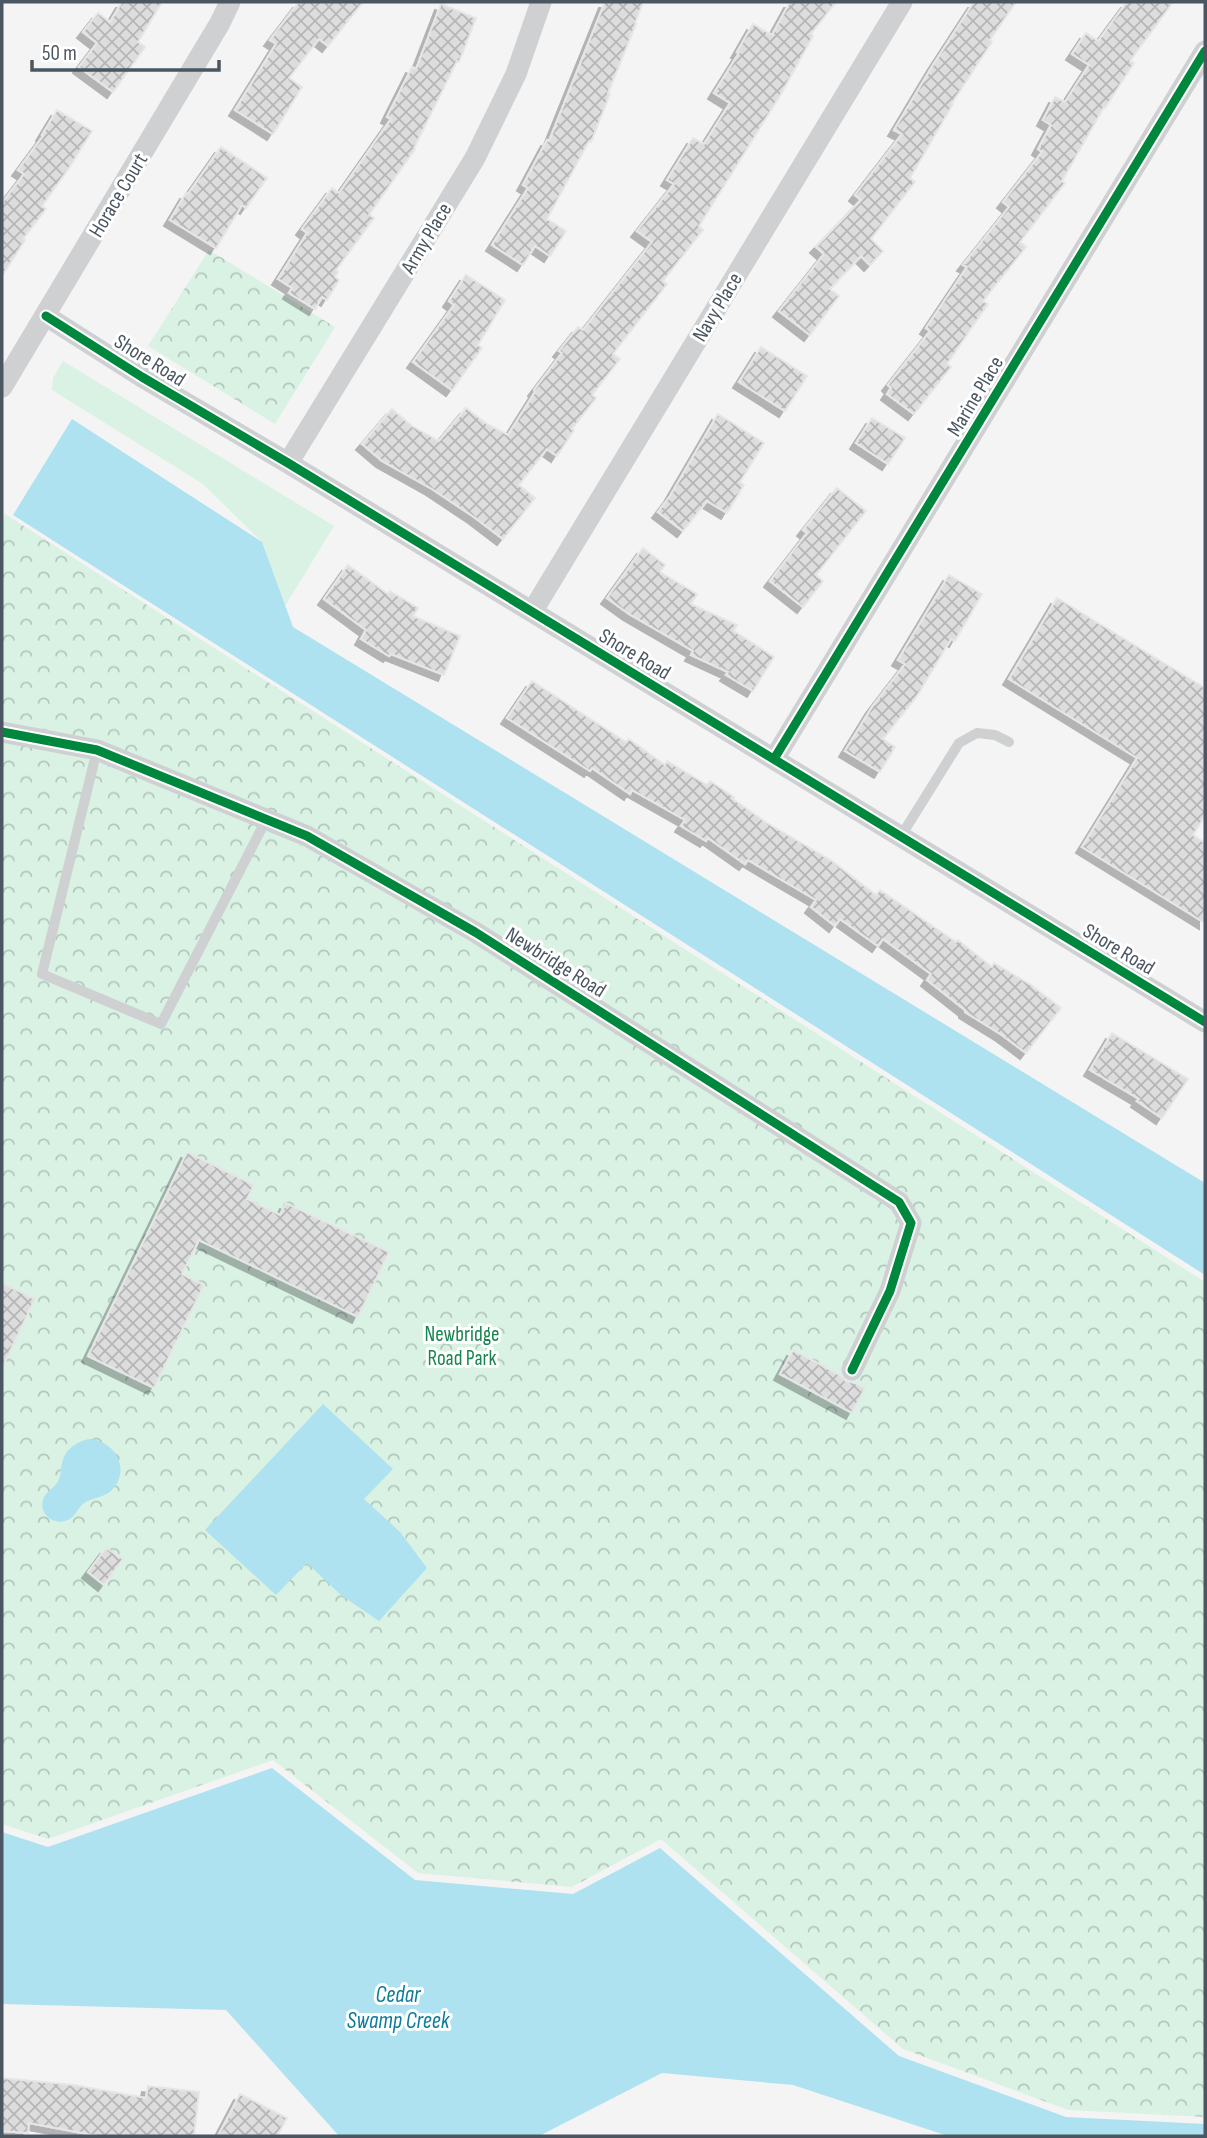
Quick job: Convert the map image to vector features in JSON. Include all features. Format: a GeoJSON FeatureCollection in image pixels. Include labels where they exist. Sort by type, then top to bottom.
{"type":"FeatureCollection","features":[{"type":"Feature","properties":{"kind":"street","name":"Horace Court"},"geometry":{"type":"LineString","coordinates":[[2,387],[213,35],[230,2]]}},
{"type":"Feature","properties":{"kind":"street","name":"Army Place"},"geometry":{"type":"LineString","coordinates":[[288,463],[475,158],[516,74],[541,2]]}},
{"type":"Feature","properties":{"kind":"street","name":"Navy Place"},"geometry":{"type":"LineString","coordinates":[[532,612],[902,2]]}},
{"type":"Feature","properties":{"kind":"street","name":"Marine Place"},"geometry":{"type":"LineString","coordinates":[[774,759],[1205,51]]}},
{"type":"Feature","properties":{"kind":"street","name":"Shore Road"},"geometry":{"type":"LineString","coordinates":[[46,316],[142,377],[288,463],[1205,1022]]}},
{"type":"Feature","properties":{"kind":"street","name":"Newbridge Road"},"geometry":{"type":"LineString","coordinates":[[2,732],[97,750],[307,836],[475,932],[899,1202],[911,1223],[890,1290],[852,1370]]}},
{"type":"Feature","properties":{"kind":"lane"},"geometry":{"type":"LineString","coordinates":[[901,836],[958,743],[977,733],[995,735],[1009,742]]}},
{"type":"Feature","properties":{"kind":"lane"},"geometry":{"type":"LineString","coordinates":[[97,750],[42,974],[161,1024],[267,818]]}},
{"type":"Feature","properties":{"kind":"green space"},"geometry":{"type":"Polygon","coordinates":[[[209,250],[335,327],[275,424],[148,346],[209,250]]]}},
{"type":"Feature","properties":{"kind":"green space"},"geometry":{"type":"Polygon","coordinates":[[[63,361],[334,526],[285,606],[262,542],[203,484],[52,390],[53,378],[63,361]]]}},
{"type":"Feature","properties":{"kind":"green space","name":"Newbridge Road Park"},"geometry":{"type":"Polygon","coordinates":[[[5,514],[1205,1282],[1205,2117],[1068,2110],[903,2049],[661,1839],[572,1887],[418,1873],[273,1760],[48,1839],[2,1824],[2,521],[5,514]]]}},
{"type":"Feature","properties":{"kind":"water"},"geometry":{"type":"Polygon","coordinates":[[[72,419],[262,542],[293,627],[1205,1183],[1205,1275],[13,515],[72,419]]]}},
{"type":"Feature","properties":{"kind":"water"},"geometry":{"type":"Polygon","coordinates":[[[323,1404],[393,1469],[364,1499],[400,1532],[427,1568],[379,1621],[341,1595],[307,1563],[276,1595],[205,1530],[323,1404]]]}},
{"type":"Feature","properties":{"kind":"water"},"geometry":{"type":"Polygon","coordinates":[[[89,1439],[106,1444],[117,1456],[120,1464],[118,1481],[110,1492],[84,1503],[68,1520],[51,1520],[43,1509],[44,1497],[58,1482],[63,1458],[68,1450],[89,1439]]]}},
{"type":"Feature","properties":{"kind":"water","name":"Cedar Swamp Creek"},"geometry":{"type":"Polygon","coordinates":[[[272,1768],[415,1880],[573,1894],[660,1848],[899,2056],[1066,2117],[1205,2124],[1205,2136],[948,2136],[793,2085],[662,2073],[539,2136],[339,2136],[226,2010],[2,2004],[2,1832],[48,1847],[272,1768]]]}},
{"type":"Feature","properties":{"kind":"building"},"geometry":{"type":"Polygon","coordinates":[[[122,2],[162,2],[138,42],[145,47],[113,92],[79,67],[97,43],[83,32],[98,13],[110,22],[122,2]]]}},
{"type":"Feature","properties":{"kind":"building"},"geometry":{"type":"Polygon","coordinates":[[[299,2],[363,2],[328,46],[319,39],[289,78],[302,87],[273,134],[235,110],[276,44],[270,40],[299,2]]]}},
{"type":"Feature","properties":{"kind":"building"},"geometry":{"type":"Polygon","coordinates":[[[605,2],[643,2],[591,142],[589,141],[547,219],[566,231],[550,256],[535,246],[523,265],[492,245],[528,188],[523,185],[547,140],[549,141],[605,2]]]}},
{"type":"Feature","properties":{"kind":"building"},"geometry":{"type":"Polygon","coordinates":[[[790,2],[836,2],[811,34],[813,36],[781,94],[699,226],[703,230],[663,281],[667,284],[613,354],[620,359],[592,395],[596,398],[572,429],[574,430],[557,456],[547,449],[519,485],[535,498],[503,539],[432,489],[382,461],[362,444],[392,409],[412,426],[439,441],[466,408],[487,424],[508,435],[534,390],[562,353],[559,351],[578,327],[583,330],[652,242],[637,231],[674,184],[667,180],[693,138],[704,144],[730,103],[714,93],[753,24],[772,35],[790,2]]]}},
{"type":"Feature","properties":{"kind":"building"},"geometry":{"type":"Polygon","coordinates":[[[974,2],[1016,2],[952,103],[910,178],[915,182],[871,239],[883,251],[870,265],[861,256],[830,289],[839,296],[810,335],[779,311],[824,254],[816,247],[861,200],[855,195],[902,134],[894,130],[974,2]]]}},
{"type":"Feature","properties":{"kind":"building"},"geometry":{"type":"Polygon","coordinates":[[[1127,2],[1173,2],[1130,61],[1134,63],[1104,107],[1062,181],[1065,183],[1020,242],[1026,247],[983,301],[988,304],[947,364],[951,367],[914,414],[887,394],[891,388],[888,385],[930,331],[926,328],[967,267],[963,265],[1009,207],[1003,202],[1042,152],[1038,149],[1051,125],[1043,120],[1055,97],[1065,102],[1089,65],[1072,54],[1086,33],[1098,41],[1127,2]]]}},
{"type":"Feature","properties":{"kind":"building"},"geometry":{"type":"Polygon","coordinates":[[[441,4],[476,18],[459,62],[457,61],[415,149],[369,215],[374,218],[336,270],[338,272],[335,277],[339,280],[327,300],[322,297],[315,309],[289,293],[292,288],[278,279],[307,233],[302,229],[332,188],[339,193],[391,119],[387,117],[412,67],[416,69],[441,4]]]}},
{"type":"Feature","properties":{"kind":"building"},"geometry":{"type":"Polygon","coordinates":[[[57,110],[92,131],[42,206],[46,209],[23,239],[25,240],[2,276],[2,203],[24,174],[18,170],[43,136],[57,110]]]}},
{"type":"Feature","properties":{"kind":"building"},"geometry":{"type":"Polygon","coordinates":[[[221,147],[267,178],[246,208],[242,205],[216,248],[170,220],[186,193],[188,194],[221,147]]]}},
{"type":"Feature","properties":{"kind":"building"},"geometry":{"type":"Polygon","coordinates":[[[466,275],[505,300],[478,345],[482,348],[452,390],[413,362],[454,305],[449,301],[466,275]]]}},
{"type":"Feature","properties":{"kind":"building"},"geometry":{"type":"Polygon","coordinates":[[[761,347],[807,376],[785,411],[739,382],[761,347]]]}},
{"type":"Feature","properties":{"kind":"building"},"geometry":{"type":"Polygon","coordinates":[[[718,414],[764,443],[740,482],[744,485],[727,513],[707,501],[683,531],[658,512],[718,414]]]}},
{"type":"Feature","properties":{"kind":"building"},"geometry":{"type":"Polygon","coordinates":[[[872,418],[905,438],[888,464],[856,443],[872,418]]]}},
{"type":"Feature","properties":{"kind":"building"},"geometry":{"type":"Polygon","coordinates":[[[837,488],[866,511],[816,575],[823,581],[803,607],[770,581],[807,533],[803,530],[837,488]]]}},
{"type":"Feature","properties":{"kind":"building"},"geometry":{"type":"Polygon","coordinates":[[[643,548],[665,565],[660,572],[697,594],[691,604],[737,625],[734,631],[774,657],[753,691],[726,675],[728,672],[691,655],[693,651],[607,598],[643,548]]]}},
{"type":"Feature","properties":{"kind":"building"},"geometry":{"type":"Polygon","coordinates":[[[348,565],[388,594],[390,591],[418,608],[413,616],[460,636],[444,675],[391,654],[389,656],[361,639],[366,630],[324,599],[348,565]]]}},
{"type":"Feature","properties":{"kind":"building"},"geometry":{"type":"Polygon","coordinates":[[[949,575],[982,594],[955,641],[951,639],[917,696],[883,739],[895,747],[880,772],[845,751],[872,707],[905,664],[898,660],[949,575]]]}},
{"type":"Feature","properties":{"kind":"building"},"geometry":{"type":"Polygon","coordinates":[[[1057,598],[1205,688],[1205,816],[1193,835],[1205,843],[1205,923],[1082,847],[1137,758],[1009,679],[1057,598]]]}},
{"type":"Feature","properties":{"kind":"building"},"geometry":{"type":"Polygon","coordinates":[[[532,681],[626,742],[629,739],[665,765],[667,761],[707,785],[710,781],[767,823],[832,861],[876,895],[880,890],[956,942],[958,940],[992,967],[994,963],[1031,985],[1061,1008],[1026,1053],[965,1012],[927,980],[931,974],[883,939],[878,946],[840,919],[835,926],[811,907],[816,900],[748,860],[745,864],[708,838],[706,841],[681,826],[685,820],[632,790],[630,794],[592,768],[590,771],[507,718],[532,681]]]}},
{"type":"Feature","properties":{"kind":"building"},"geometry":{"type":"Polygon","coordinates":[[[1112,1033],[1188,1079],[1162,1118],[1137,1101],[1139,1099],[1090,1070],[1112,1033]]]}},
{"type":"Feature","properties":{"kind":"building"},"geometry":{"type":"Polygon","coordinates":[[[187,1152],[254,1185],[247,1199],[280,1215],[286,1203],[389,1252],[358,1317],[199,1240],[182,1274],[204,1285],[154,1388],[88,1356],[187,1152]]]}},
{"type":"Feature","properties":{"kind":"building"},"geometry":{"type":"Polygon","coordinates":[[[2,1283],[35,1299],[2,1368],[2,1283]]]}},
{"type":"Feature","properties":{"kind":"building"},"geometry":{"type":"Polygon","coordinates":[[[793,1350],[840,1375],[846,1381],[865,1388],[852,1413],[780,1374],[793,1350]]]}},
{"type":"Feature","properties":{"kind":"building"},"geometry":{"type":"Polygon","coordinates":[[[106,1548],[123,1559],[104,1585],[88,1572],[106,1548]]]}},
{"type":"Feature","properties":{"kind":"building"},"geometry":{"type":"Polygon","coordinates":[[[2,2078],[74,2085],[146,2098],[148,2086],[199,2092],[194,2136],[98,2136],[29,2123],[28,2133],[2,2131],[2,2078]]]}},
{"type":"Feature","properties":{"kind":"building"},"geometry":{"type":"Polygon","coordinates":[[[240,2094],[287,2118],[277,2136],[218,2136],[240,2094]]]}},
{"type":"Feature","properties":{"kind":"cycle path"},"geometry":{"type":"LineString","coordinates":[[774,759],[1205,51]]}},
{"type":"Feature","properties":{"kind":"cycle path"},"geometry":{"type":"LineString","coordinates":[[46,316],[142,377],[288,463],[1205,1022]]}},
{"type":"Feature","properties":{"kind":"cycle path"},"geometry":{"type":"LineString","coordinates":[[2,732],[97,750],[307,836],[475,932],[899,1202],[911,1223],[890,1291],[852,1370]]}}]}
